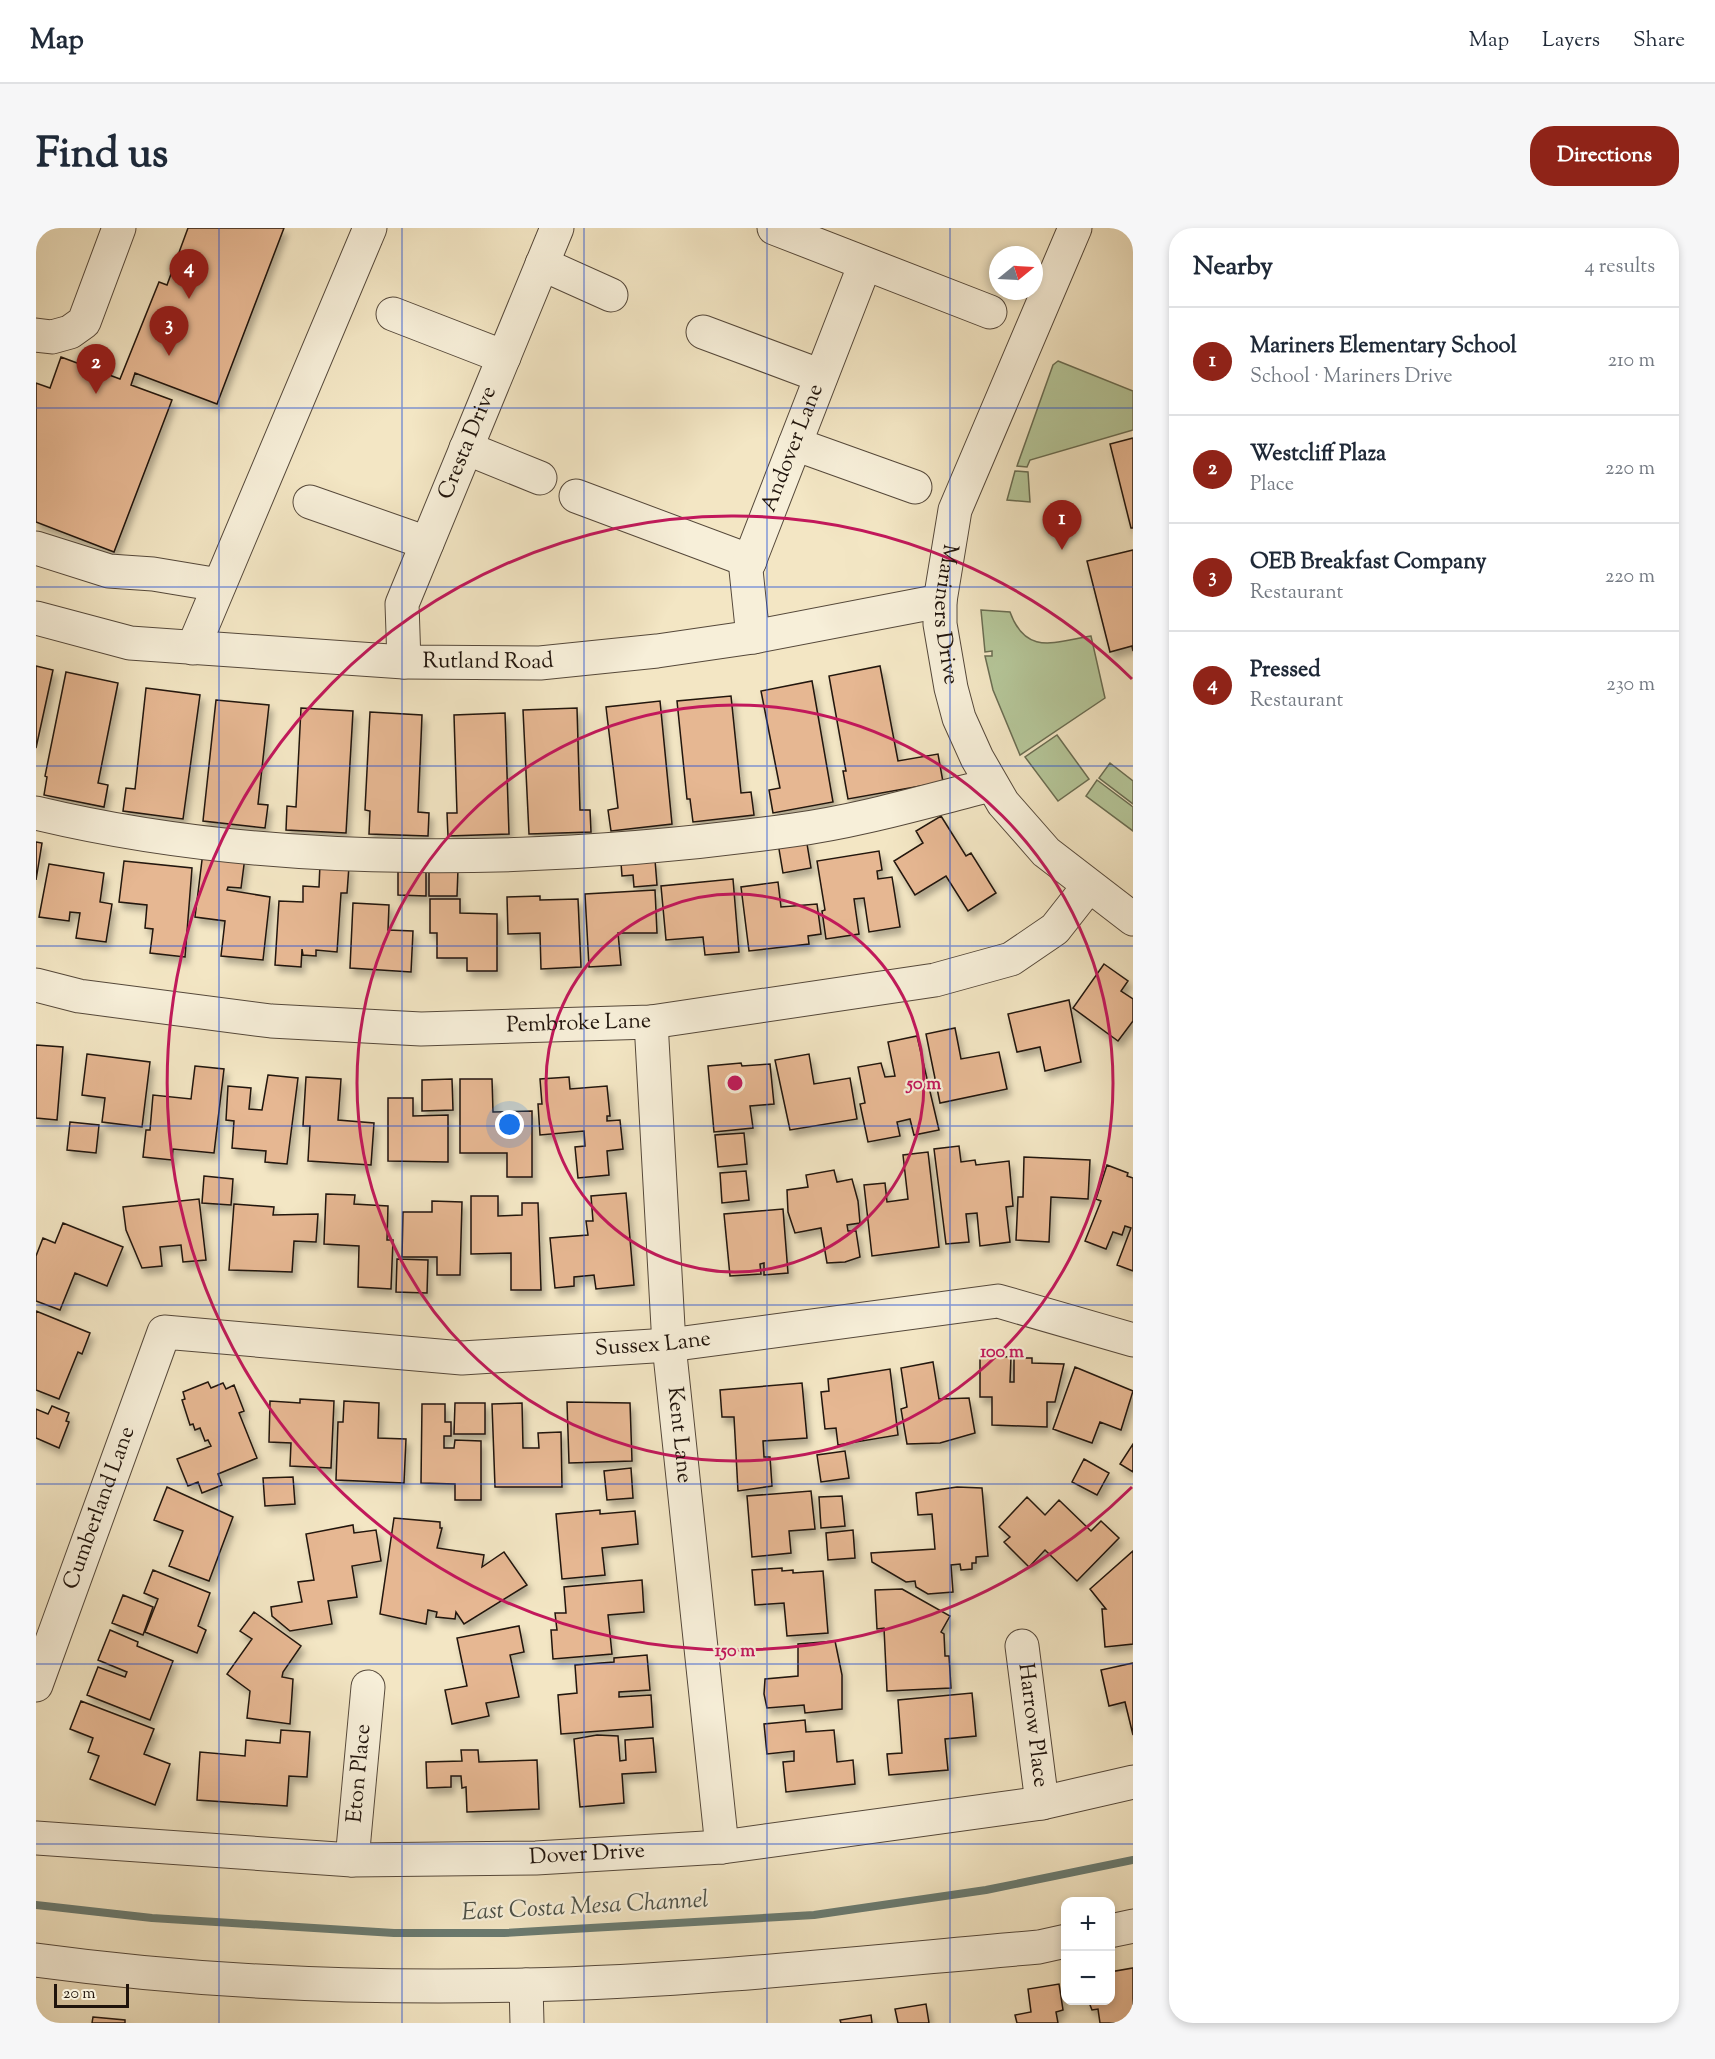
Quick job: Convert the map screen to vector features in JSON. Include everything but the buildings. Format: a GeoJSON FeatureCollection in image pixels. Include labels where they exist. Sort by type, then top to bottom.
{"type":"FeatureCollection","features":[{"type":"Feature","properties":{"kind":"street"},"geometry":{"type":"LineString","coordinates":[[36,335],[52,337],[70,332],[84,322],[119,228]]}},
{"type":"Feature","properties":{"kind":"street"},"geometry":{"type":"LineString","coordinates":[[193,648],[369,228]]}},
{"type":"Feature","properties":{"kind":"street","name":"Cresta Drive"},"geometry":{"type":"LineString","coordinates":[[404,662],[402,604],[557,228]]}},
{"type":"Feature","properties":{"kind":"street"},"geometry":{"type":"LineString","coordinates":[[774,228],[990,312]]}},
{"type":"Feature","properties":{"kind":"street","name":"Mariners Drive"},"geometry":{"type":"LineString","coordinates":[[1075,228],[955,510],[940,601],[951,688],[959,718],[991,785],[1017,821],[1046,852],[1088,887],[1133,919]]}},
{"type":"Feature","properties":{"kind":"street"},"geometry":{"type":"LineString","coordinates":[[542,264],[611,295]]}},
{"type":"Feature","properties":{"kind":"street","name":"Andover Lane"},"geometry":{"type":"LineString","coordinates":[[753,637],[746,570],[865,264]]}},
{"type":"Feature","properties":{"kind":"street"},"geometry":{"type":"LineString","coordinates":[[393,314],[504,357]]}},
{"type":"Feature","properties":{"kind":"street"},"geometry":{"type":"LineString","coordinates":[[703,332],[821,376]]}},
{"type":"Feature","properties":{"kind":"street"},"geometry":{"type":"LineString","coordinates":[[795,444],[915,487]]}},
{"type":"Feature","properties":{"kind":"street"},"geometry":{"type":"LineString","coordinates":[[466,448],[540,477]]}},
{"type":"Feature","properties":{"kind":"street"},"geometry":{"type":"LineString","coordinates":[[576,496],[750,561]]}},
{"type":"Feature","properties":{"kind":"street"},"geometry":{"type":"LineString","coordinates":[[310,502],[427,543]]}},
{"type":"Feature","properties":{"kind":"street"},"geometry":{"type":"LineString","coordinates":[[36,548],[110,571],[153,574],[219,585]]}},
{"type":"Feature","properties":{"kind":"street","name":"Rutland Road"},"geometry":{"type":"LineString","coordinates":[[36,618],[130,643],[404,662],[540,663],[657,651],[753,637],[940,601]]}},
{"type":"Feature","properties":{"kind":"street"},"geometry":{"type":"LineString","coordinates":[[36,813],[78,823],[254,849],[440,855],[626,849],[795,830],[910,806],[991,785]]}},
{"type":"Feature","properties":{"kind":"street","name":"Pembroke Lane"},"geometry":{"type":"LineString","coordinates":[[36,985],[79,996],[272,1021],[421,1029],[651,1022],[935,980],[1011,959],[1055,929],[1088,887]]}},
{"type":"Feature","properties":{"kind":"street","name":"Kent Lane"},"geometry":{"type":"LineString","coordinates":[[651,1022],[669,1345],[722,1847]]}},
{"type":"Feature","properties":{"kind":"street","name":"Sussex Lane"},"geometry":{"type":"LineString","coordinates":[[164,1332],[462,1358],[669,1345],[998,1301],[1133,1340]]}},
{"type":"Feature","properties":{"kind":"street","name":"Cumberland Lane"},"geometry":{"type":"LineString","coordinates":[[36,1685],[164,1332]]}},
{"type":"Feature","properties":{"kind":"street","name":"Harrow Place"},"geometry":{"type":"LineString","coordinates":[[1022,1646],[1042,1803]]}},
{"type":"Feature","properties":{"kind":"street","name":"Eton Place"},"geometry":{"type":"LineString","coordinates":[[352,1860],[368,1687]]}},
{"type":"Feature","properties":{"kind":"street","name":"Dover Drive"},"geometry":{"type":"LineString","coordinates":[[36,1838],[352,1860],[536,1858],[722,1847],[1042,1803],[1133,1782]]}},
{"type":"Feature","properties":{"kind":"street"},"geometry":{"type":"LineString","coordinates":[[1115,1930],[1133,1926]]}},
{"type":"Feature","properties":{"kind":"street"},"geometry":{"type":"LineString","coordinates":[[36,1960],[118,1971],[330,1985],[526,1985],[757,1971],[1039,1947],[1061,1942]]}},
{"type":"Feature","properties":{"kind":"street"},"geometry":{"type":"LineString","coordinates":[[526,1985],[527,2023]]}},
{"type":"Feature","properties":{"kind":"green space"},"geometry":{"type":"Polygon","coordinates":[[[1058,361],[1133,391],[1133,430],[1030,460],[1027,467],[1017,466],[1053,365],[1058,361]]]}},
{"type":"Feature","properties":{"kind":"green space"},"geometry":{"type":"Polygon","coordinates":[[[1015,471],[1028,472],[1030,502],[1007,500],[1015,471]]]}},
{"type":"Feature","properties":{"kind":"green space"},"geometry":{"type":"Polygon","coordinates":[[[981,610],[1010,612],[1024,635],[1033,641],[1053,643],[1091,636],[1105,698],[1020,755],[993,690],[985,656],[992,656],[992,651],[985,652],[981,610]]]}},
{"type":"Feature","properties":{"kind":"green space"},"geometry":{"type":"Polygon","coordinates":[[[1057,735],[1089,779],[1058,801],[1025,757],[1057,735]]]}},
{"type":"Feature","properties":{"kind":"green space"},"geometry":{"type":"Polygon","coordinates":[[[1110,763],[1133,781],[1133,804],[1099,778],[1110,763]]]}},
{"type":"Feature","properties":{"kind":"green space"},"geometry":{"type":"Polygon","coordinates":[[[1097,780],[1133,807],[1133,831],[1086,796],[1097,780]]]}},
{"type":"Feature","properties":{"kind":"waterway","name":"East Costa Mesa Channel"},"geometry":{"type":"LineString","coordinates":[[36,1905],[152,1918],[394,1933],[504,1933],[814,1915],[986,1890],[1133,1860]]}},
{"type":"Feature","properties":{"kind":"place","name":"Pressed"},"geometry":{"type":"Point","coordinates":[189,299]}},
{"type":"Feature","properties":{"kind":"place","name":"OEB Breakfast Company"},"geometry":{"type":"Point","coordinates":[169,356]}},
{"type":"Feature","properties":{"kind":"place","name":"Westcliff Plaza"},"geometry":{"type":"Point","coordinates":[96,394]}},
{"type":"Feature","properties":{"kind":"place","name":"Mariners Elementary School"},"geometry":{"type":"Point","coordinates":[1062,550]}}]}
